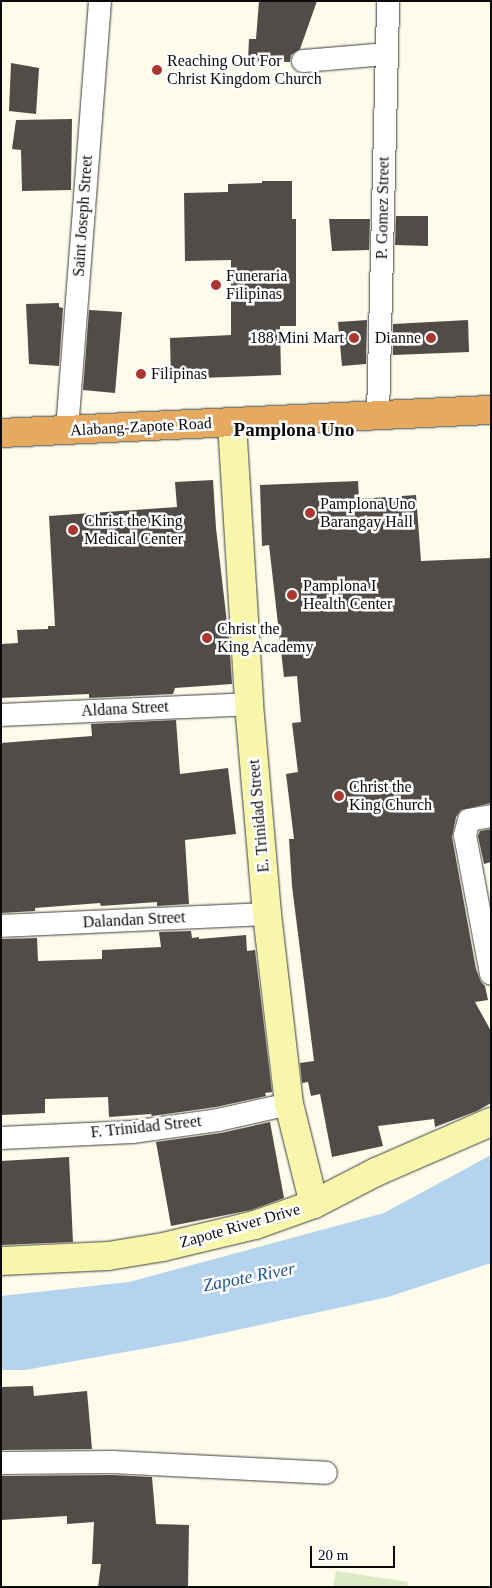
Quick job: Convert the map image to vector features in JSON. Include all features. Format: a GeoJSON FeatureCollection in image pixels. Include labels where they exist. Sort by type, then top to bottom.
{"type":"FeatureCollection","features":[{"type":"Feature","properties":{"kind":"highway","name":"Alabang-Zapote Road"},"geometry":{"type":"LineString","coordinates":[[1,433],[491,410]]}},
{"type":"Feature","properties":{"kind":"street","name":"Saint Joseph Street"},"geometry":{"type":"LineString","coordinates":[[67,430],[100,1]]}},
{"type":"Feature","properties":{"kind":"street","name":"P. Gomez Street"},"geometry":{"type":"LineString","coordinates":[[378,416],[388,1]]}},
{"type":"Feature","properties":{"kind":"street"},"geometry":{"type":"LineString","coordinates":[[303,61],[386,54]]}},
{"type":"Feature","properties":{"kind":"street","name":"E. Trinidad Street"},"geometry":{"type":"LineString","coordinates":[[232,423],[249,704],[267,914],[289,1104],[314,1204]]}},
{"type":"Feature","properties":{"kind":"street","name":"Aldana Street"},"geometry":{"type":"LineString","coordinates":[[1,715],[249,704]]}},
{"type":"Feature","properties":{"kind":"street"},"geometry":{"type":"LineString","coordinates":[[491,816],[469,820],[465,835],[491,974]]}},
{"type":"Feature","properties":{"kind":"street","name":"Dalandan Street"},"geometry":{"type":"LineString","coordinates":[[1,926],[267,914]]}},
{"type":"Feature","properties":{"kind":"street","name":"F. Trinidad Street"},"geometry":{"type":"LineString","coordinates":[[1,1138],[132,1132],[218,1120],[289,1104]]}},
{"type":"Feature","properties":{"kind":"street","name":"Zapote River Drive"},"geometry":{"type":"LineString","coordinates":[[1,1261],[108,1256],[163,1246],[255,1225],[314,1204],[376,1172],[491,1122]]}},
{"type":"Feature","properties":{"kind":"street"},"geometry":{"type":"LineString","coordinates":[[1,1463],[112,1462],[326,1472]]}},
{"type":"Feature","properties":{"kind":"green space"},"geometry":{"type":"Polygon","coordinates":[[[336,1571],[408,1582],[407,1587],[333,1587],[336,1571]]]}},
{"type":"Feature","properties":{"kind":"water","name":"Zapote River"},"geometry":{"type":"Polygon","coordinates":[[[491,1155],[491,1263],[388,1297],[186,1341],[25,1370],[1,1370],[1,1296],[129,1282],[384,1213],[491,1155]]]}},
{"type":"Feature","properties":{"kind":"building"},"geometry":{"type":"Polygon","coordinates":[[[259,1],[317,1],[300,49],[291,55],[290,62],[248,61],[249,39],[256,39],[259,1]]]}},
{"type":"Feature","properties":{"kind":"building"},"geometry":{"type":"Polygon","coordinates":[[[11,63],[39,68],[36,114],[9,111],[11,63]]]}},
{"type":"Feature","properties":{"kind":"building"},"geometry":{"type":"Polygon","coordinates":[[[72,119],[71,190],[22,191],[21,150],[12,149],[16,120],[72,119]]]}},
{"type":"Feature","properties":{"kind":"building"},"geometry":{"type":"Polygon","coordinates":[[[262,181],[292,181],[292,219],[296,219],[296,326],[280,326],[281,375],[171,379],[170,338],[231,335],[231,260],[185,261],[184,193],[228,192],[228,184],[262,183],[262,181]]]}},
{"type":"Feature","properties":{"kind":"building"},"geometry":{"type":"Polygon","coordinates":[[[396,216],[428,216],[428,246],[395,245],[396,216]]]}},
{"type":"Feature","properties":{"kind":"building"},"geometry":{"type":"Polygon","coordinates":[[[329,219],[370,219],[369,250],[332,251],[329,219]]]}},
{"type":"Feature","properties":{"kind":"building"},"geometry":{"type":"Polygon","coordinates":[[[59,303],[59,307],[63,308],[59,366],[29,364],[26,304],[59,303]]]}},
{"type":"Feature","properties":{"kind":"building"},"geometry":{"type":"Polygon","coordinates":[[[89,310],[122,312],[115,393],[83,390],[89,310]]]}},
{"type":"Feature","properties":{"kind":"building"},"geometry":{"type":"Polygon","coordinates":[[[367,320],[366,364],[342,366],[338,322],[367,320]]]}},
{"type":"Feature","properties":{"kind":"building","name":"Dianne"},"geometry":{"type":"Polygon","coordinates":[[[468,320],[469,352],[393,355],[393,324],[468,320]]]}},
{"type":"Feature","properties":{"kind":"building"},"geometry":{"type":"Polygon","coordinates":[[[213,480],[232,684],[175,688],[173,694],[89,698],[89,694],[1,698],[1,644],[18,643],[17,630],[48,629],[48,626],[55,626],[49,516],[177,507],[175,482],[213,480]]]}},
{"type":"Feature","properties":{"kind":"building"},"geometry":{"type":"Polygon","coordinates":[[[358,481],[359,499],[416,495],[421,561],[491,558],[491,803],[461,810],[456,817],[452,837],[476,969],[481,982],[485,986],[488,1000],[475,1002],[491,1031],[491,1103],[477,1111],[435,1127],[434,1119],[378,1126],[383,1146],[332,1157],[320,1094],[311,1096],[308,1082],[302,1083],[300,1063],[314,1061],[292,886],[289,839],[294,839],[286,774],[298,772],[292,723],[301,722],[297,676],[284,677],[269,545],[262,546],[260,485],[358,481]]]}},
{"type":"Feature","properties":{"kind":"building"},"geometry":{"type":"Polygon","coordinates":[[[176,720],[180,774],[228,768],[236,834],[185,840],[189,904],[157,906],[157,902],[101,906],[100,903],[35,908],[35,911],[1,913],[1,743],[92,736],[91,724],[176,720]]]}},
{"type":"Feature","properties":{"kind":"building"},"geometry":{"type":"Polygon","coordinates":[[[491,829],[491,862],[484,864],[478,836],[480,831],[491,829]]]}},
{"type":"Feature","properties":{"kind":"building"},"geometry":{"type":"Polygon","coordinates":[[[191,931],[192,938],[199,937],[199,939],[246,935],[247,951],[255,950],[272,1092],[265,1093],[266,1096],[216,1107],[152,1116],[151,1114],[109,1117],[108,1097],[45,1099],[45,1113],[1,1115],[1,939],[37,938],[38,961],[102,959],[102,950],[161,947],[159,932],[191,931]]]}},
{"type":"Feature","properties":{"kind":"building"},"geometry":{"type":"Polygon","coordinates":[[[270,1122],[284,1198],[251,1210],[171,1226],[156,1142],[221,1133],[270,1122]]]}},
{"type":"Feature","properties":{"kind":"building"},"geometry":{"type":"Polygon","coordinates":[[[69,1157],[73,1242],[1,1245],[1,1161],[69,1157]]]}},
{"type":"Feature","properties":{"kind":"building"},"geometry":{"type":"Polygon","coordinates":[[[33,1386],[34,1396],[87,1391],[92,1449],[1,1450],[1,1387],[33,1386]]]}},
{"type":"Feature","properties":{"kind":"building"},"geometry":{"type":"Polygon","coordinates":[[[112,1475],[152,1477],[156,1524],[189,1525],[188,1587],[98,1587],[101,1564],[92,1564],[94,1522],[67,1524],[67,1516],[1,1520],[1,1476],[112,1475]]]}},
{"type":"Feature","properties":{"kind":"place","name":"Reaching Out For Christ Kingdom Church"},"geometry":{"type":"Point","coordinates":[157,70]}},
{"type":"Feature","properties":{"kind":"place","name":"Funeraria Filipinas"},"geometry":{"type":"Point","coordinates":[216,285]}},
{"type":"Feature","properties":{"kind":"place","name":"188 Mini Mart"},"geometry":{"type":"Point","coordinates":[354,338]}},
{"type":"Feature","properties":{"kind":"place","name":"Dianne"},"geometry":{"type":"Point","coordinates":[431,338]}},
{"type":"Feature","properties":{"kind":"place","name":"Filipinas"},"geometry":{"type":"Point","coordinates":[141,374]}},
{"type":"Feature","properties":{"kind":"place","name":"Pamplona Uno Barangay Hall"},"geometry":{"type":"Point","coordinates":[310,513]}},
{"type":"Feature","properties":{"kind":"place","name":"Christ the King Medical Center"},"geometry":{"type":"Point","coordinates":[73,530]}},
{"type":"Feature","properties":{"kind":"place","name":"Pamplona I Health Center"},"geometry":{"type":"Point","coordinates":[292,595]}},
{"type":"Feature","properties":{"kind":"place","name":"Christ the King Academy"},"geometry":{"type":"Point","coordinates":[207,638]}},
{"type":"Feature","properties":{"kind":"place","name":"Christ the King Church"},"geometry":{"type":"Point","coordinates":[339,796]}},
{"type":"Feature","properties":{"kind":"district","name":"Pamplona Uno"},"geometry":{"type":"Point","coordinates":[294,430]}}]}
